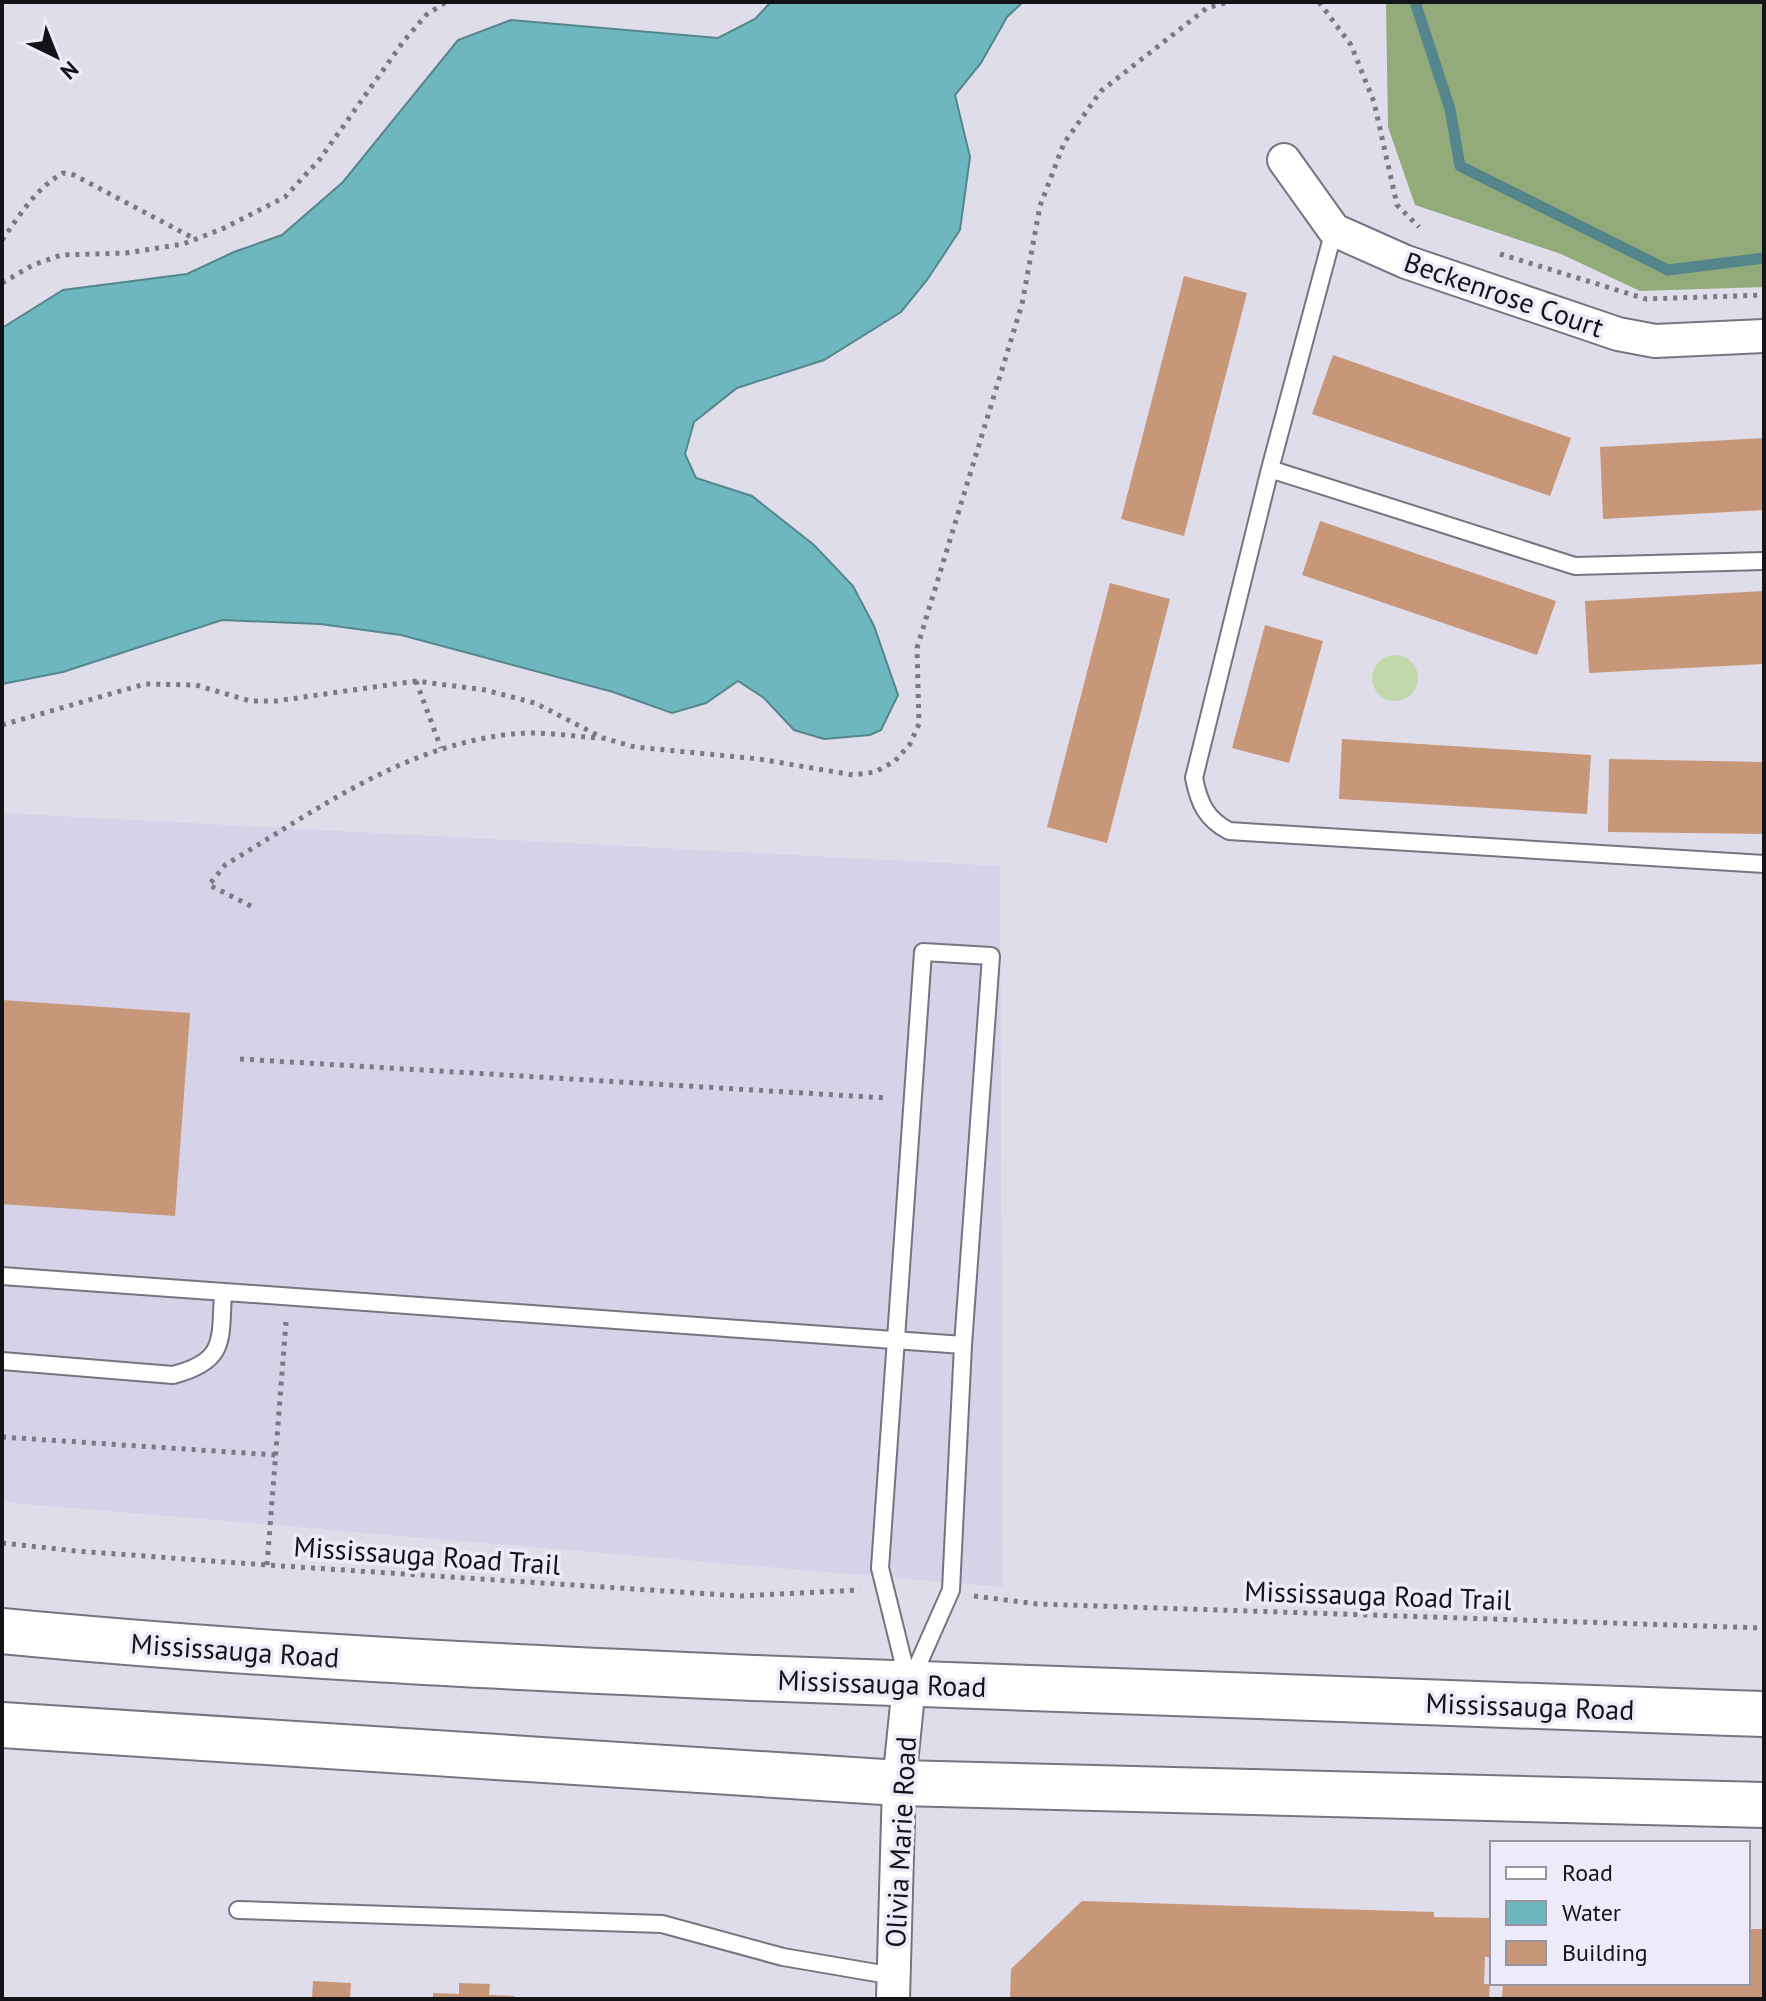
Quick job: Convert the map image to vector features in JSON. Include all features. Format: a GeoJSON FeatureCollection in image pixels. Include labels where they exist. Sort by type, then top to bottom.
{"type":"FeatureCollection","features":[{"type":"Feature","properties":{"kind":"main road","name":"Mississauga Road"},"geometry":{"type":"LineString","coordinates":[[2,1631],[169,1647],[531,1668],[909,1685],[1764,1714]]}},
{"type":"Feature","properties":{"kind":"main road"},"geometry":{"type":"LineString","coordinates":[[2,1725],[899,1783],[1764,1805]]}},
{"type":"Feature","properties":{"kind":"street"},"geometry":{"type":"LineString","coordinates":[[1284,160],[1334,230]]}},
{"type":"Feature","properties":{"kind":"street","name":"Beckenrose Court"},"geometry":{"type":"LineString","coordinates":[[1334,230],[1406,262],[1618,334],[1655,341],[1764,336]]}},
{"type":"Feature","properties":{"kind":"street","name":"Olivia Marie Road"},"geometry":{"type":"LineString","coordinates":[[893,1987],[899,1783],[909,1685]]}},
{"type":"Feature","properties":{"kind":"lane"},"geometry":{"type":"LineString","coordinates":[[1334,230],[1270,469],[1194,778],[1199,802],[1214,823],[1229,831],[1764,864]]}},
{"type":"Feature","properties":{"kind":"lane"},"geometry":{"type":"LineString","coordinates":[[1270,469],[1575,566],[1764,561]]}},
{"type":"Feature","properties":{"kind":"lane"},"geometry":{"type":"LineString","coordinates":[[923,952],[991,956],[963,1345],[951,1590],[909,1685],[880,1568],[923,952]]}},
{"type":"Feature","properties":{"kind":"lane"},"geometry":{"type":"LineString","coordinates":[[2,1276],[963,1345]]}},
{"type":"Feature","properties":{"kind":"lane"},"geometry":{"type":"LineString","coordinates":[[2,1361],[173,1375],[191,1370],[208,1361],[220,1346],[223,1293]]}},
{"type":"Feature","properties":{"kind":"lane"},"geometry":{"type":"LineString","coordinates":[[238,1910],[662,1924],[893,1987]]}},
{"type":"Feature","properties":{"kind":"path"},"geometry":{"type":"LineString","coordinates":[[2,283],[33,265],[61,255],[126,253],[183,244],[285,197],[320,159],[403,42],[426,15],[446,2]]}},
{"type":"Feature","properties":{"kind":"path"},"geometry":{"type":"LineString","coordinates":[[2,725],[145,684],[171,682],[196,685],[250,701],[276,701],[416,681],[485,690],[535,703],[603,738],[635,747],[759,759],[853,775],[875,772],[895,761],[910,744],[919,724],[917,648],[1022,304],[1040,206],[1064,143],[1101,91],[1207,8],[1228,2]]}},
{"type":"Feature","properties":{"kind":"path"},"geometry":{"type":"LineString","coordinates":[[1319,2],[1351,45],[1374,102],[1397,205],[1416,226],[1429,233]]}},
{"type":"Feature","properties":{"kind":"path"},"geometry":{"type":"LineString","coordinates":[[2,240],[35,194],[63,173],[74,175],[196,239]]}},
{"type":"Feature","properties":{"kind":"path"},"geometry":{"type":"LineString","coordinates":[[1488,251],[1646,299],[1764,295]]}},
{"type":"Feature","properties":{"kind":"path"},"geometry":{"type":"LineString","coordinates":[[416,681],[441,748]]}},
{"type":"Feature","properties":{"kind":"path"},"geometry":{"type":"LineString","coordinates":[[251,906],[209,885],[225,865],[375,774],[441,748],[514,734],[603,738]]}},
{"type":"Feature","properties":{"kind":"path"},"geometry":{"type":"LineString","coordinates":[[240,1059],[913,1100]]}},
{"type":"Feature","properties":{"kind":"path"},"geometry":{"type":"LineString","coordinates":[[267,1565],[288,1297]]}},
{"type":"Feature","properties":{"kind":"path"},"geometry":{"type":"LineString","coordinates":[[2,1437],[275,1455]]}},
{"type":"Feature","properties":{"kind":"path","name":"Mississauga Road Trail"},"geometry":{"type":"LineString","coordinates":[[2,1543],[267,1565],[741,1596],[803,1595],[850,1590]]}},
{"type":"Feature","properties":{"kind":"path","name":"Mississauga Road Trail"},"geometry":{"type":"LineString","coordinates":[[991,1597],[1037,1604],[1764,1628]]}},
{"type":"Feature","properties":{"kind":"shaded area"},"geometry":{"type":"Polygon","coordinates":[[[2,813],[1000,866],[1003,1587],[2,1502],[2,813]]]}},
{"type":"Feature","properties":{"kind":"green space"},"geometry":{"type":"Polygon","coordinates":[[[1386,2],[1764,2],[1764,287],[1640,291],[1561,254],[1415,205],[1388,127],[1386,2]]]}},
{"type":"Feature","properties":{"kind":"green space"},"geometry":{"type":"Polygon","coordinates":[[[1395,655],[1411,662],[1418,678],[1411,694],[1395,701],[1379,694],[1372,678],[1379,662],[1395,655]]]}},
{"type":"Feature","properties":{"kind":"water"},"geometry":{"type":"Polygon","coordinates":[[[771,2],[1023,2],[1007,17],[981,63],[955,95],[970,157],[960,230],[927,280],[901,312],[824,360],[737,388],[694,422],[685,454],[696,478],[752,496],[814,545],[853,586],[874,626],[898,695],[881,730],[870,735],[824,739],[794,730],[764,698],[738,681],[706,703],[672,713],[613,692],[401,635],[320,624],[222,620],[63,672],[2,684],[2,328],[63,290],[187,274],[234,252],[282,235],[343,182],[458,40],[511,20],[718,38],[755,19],[771,2]]]}},
{"type":"Feature","properties":{"kind":"building"},"geometry":{"type":"Polygon","coordinates":[[[1184,276],[1247,293],[1184,536],[1121,519],[1184,276]]]}},
{"type":"Feature","properties":{"kind":"building"},"geometry":{"type":"Polygon","coordinates":[[[1333,355],[1571,438],[1550,496],[1312,414],[1333,355]]]}},
{"type":"Feature","properties":{"kind":"building"},"geometry":{"type":"Polygon","coordinates":[[[1764,438],[1764,510],[1603,519],[1600,447],[1764,438]]]}},
{"type":"Feature","properties":{"kind":"building"},"geometry":{"type":"Polygon","coordinates":[[[1320,521],[1556,601],[1537,655],[1302,575],[1320,521]]]}},
{"type":"Feature","properties":{"kind":"building"},"geometry":{"type":"Polygon","coordinates":[[[1110,583],[1170,599],[1107,843],[1047,827],[1110,583]]]}},
{"type":"Feature","properties":{"kind":"building"},"geometry":{"type":"Polygon","coordinates":[[[1764,591],[1764,664],[1589,673],[1585,601],[1764,591]]]}},
{"type":"Feature","properties":{"kind":"building"},"geometry":{"type":"Polygon","coordinates":[[[1265,625],[1323,641],[1289,763],[1232,748],[1265,625]]]}},
{"type":"Feature","properties":{"kind":"building"},"geometry":{"type":"Polygon","coordinates":[[[1342,739],[1591,755],[1587,814],[1339,799],[1342,739]]]}},
{"type":"Feature","properties":{"kind":"building"},"geometry":{"type":"Polygon","coordinates":[[[1609,759],[1764,762],[1764,834],[1608,832],[1609,759]]]}},
{"type":"Feature","properties":{"kind":"building"},"geometry":{"type":"Polygon","coordinates":[[[2,1000],[190,1013],[175,1216],[2,1204],[2,1000]]]}},
{"type":"Feature","properties":{"kind":"building"},"geometry":{"type":"Polygon","coordinates":[[[1082,1901],[1434,1912],[1434,1917],[1490,1918],[1490,1957],[1485,1957],[1484,1984],[1490,1984],[1489,1999],[1010,1999],[1011,1969],[1082,1901]]]}},
{"type":"Feature","properties":{"kind":"building"},"geometry":{"type":"Polygon","coordinates":[[[1750,1929],[1764,1929],[1764,1999],[1502,1999],[1503,1985],[1750,1985],[1750,1929]]]}},
{"type":"Feature","properties":{"kind":"building"},"geometry":{"type":"Polygon","coordinates":[[[313,1981],[351,1983],[350,1999],[312,1999],[313,1981]]]}},
{"type":"Feature","properties":{"kind":"building"},"geometry":{"type":"Polygon","coordinates":[[[459,1983],[490,1984],[489,1995],[514,1996],[514,1999],[433,1999],[433,1993],[459,1994],[459,1983]]]}},
{"type":"Feature","properties":{"kind":"waterway"},"geometry":{"type":"LineString","coordinates":[[1415,2],[1450,109],[1460,166],[1668,270],[1764,258]]}}]}
